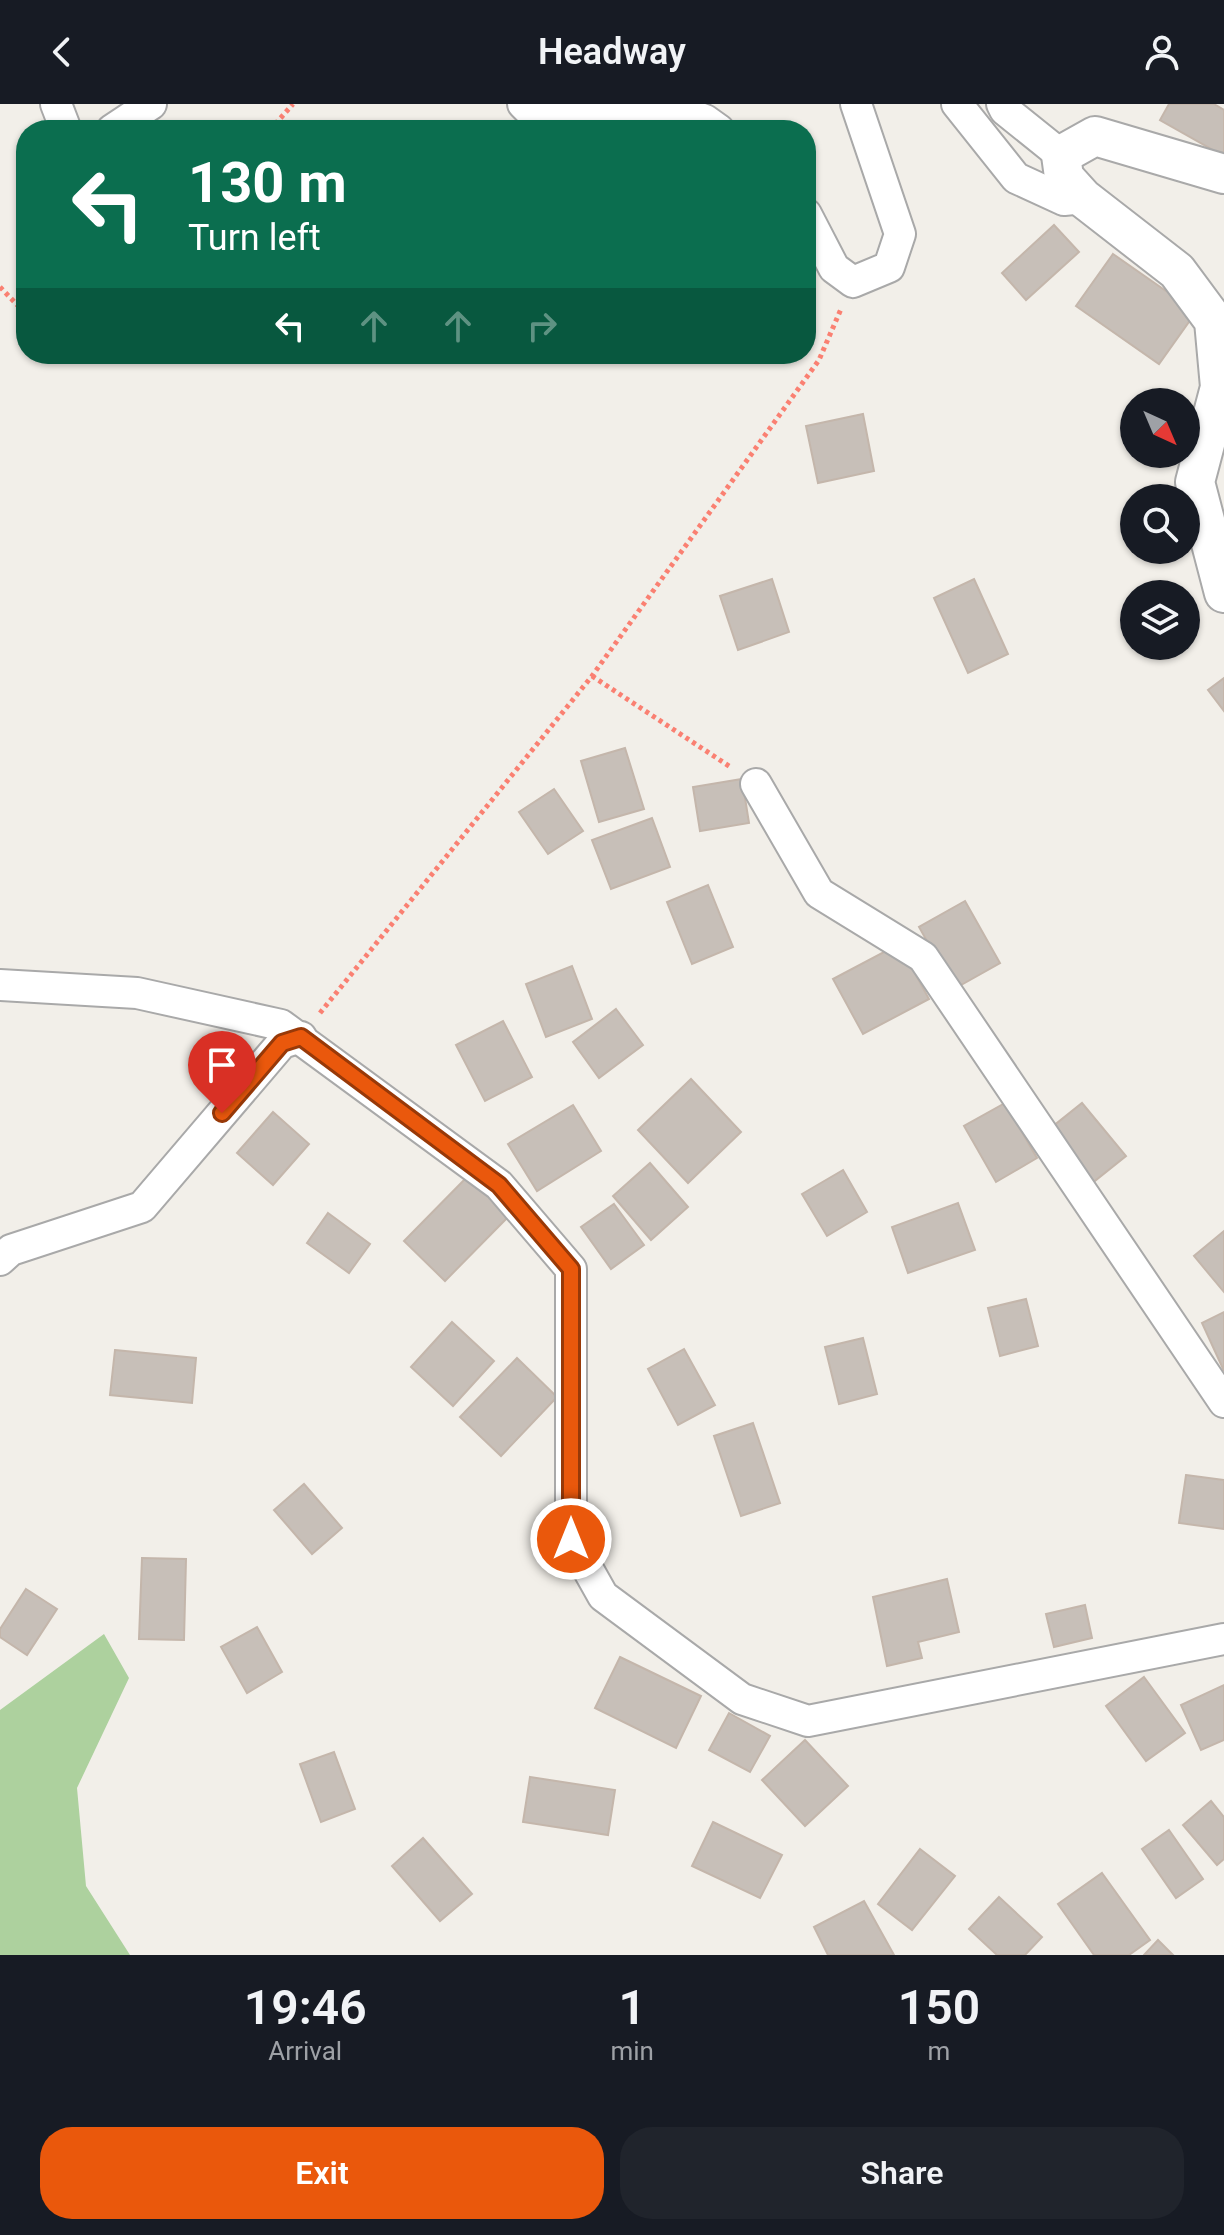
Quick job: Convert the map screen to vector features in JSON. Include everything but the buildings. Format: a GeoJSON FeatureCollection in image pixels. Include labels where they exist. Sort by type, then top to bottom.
{"type":"FeatureCollection","features":[{"type":"Feature","properties":{"kind":"street"},"geometry":{"type":"LineString","coordinates":[[127,120],[151,104]]}},
{"type":"Feature","properties":{"kind":"street"},"geometry":{"type":"LineString","coordinates":[[523,104],[528,109],[666,105],[705,120]]}},
{"type":"Feature","properties":{"kind":"street"},"geometry":{"type":"LineString","coordinates":[[816,233],[834,268],[853,282],[889,267],[900,234],[856,104]]}},
{"type":"Feature","properties":{"kind":"street"},"geometry":{"type":"LineString","coordinates":[[957,104],[1016,178],[1064,200],[1083,198]]}},
{"type":"Feature","properties":{"kind":"street"},"geometry":{"type":"LineString","coordinates":[[1002,104],[1005,110],[1061,155],[1064,177],[1083,198],[1177,271],[1214,321],[1220,387],[1195,482],[1224,593]]}},
{"type":"Feature","properties":{"kind":"street"},"geometry":{"type":"LineString","coordinates":[[1061,155],[1095,136],[1224,174]]}},
{"type":"Feature","properties":{"kind":"street"},"geometry":{"type":"LineString","coordinates":[[756,784],[819,893],[923,957],[1224,1402]]}},
{"type":"Feature","properties":{"kind":"street"},"geometry":{"type":"LineString","coordinates":[[0,985],[137,993],[281,1025],[499,1185],[571,1269],[571,1539],[603,1596],[742,1699],[808,1721],[1224,1639]]}},
{"type":"Feature","properties":{"kind":"street"},"geometry":{"type":"LineString","coordinates":[[0,1260],[11,1250],[142,1207],[282,1043],[301,1037]]}},
{"type":"Feature","properties":{"kind":"path"},"geometry":{"type":"LineString","coordinates":[[279,120],[293,104]]}},
{"type":"Feature","properties":{"kind":"path"},"geometry":{"type":"LineString","coordinates":[[301,1037],[592,676],[819,360],[853,282]]}},
{"type":"Feature","properties":{"kind":"path"},"geometry":{"type":"LineString","coordinates":[[0,287],[16,304]]}},
{"type":"Feature","properties":{"kind":"path"},"geometry":{"type":"LineString","coordinates":[[592,676],[756,784]]}},
{"type":"Feature","properties":{"kind":"green space"},"geometry":{"type":"Polygon","coordinates":[[[104,1634],[129,1678],[77,1788],[86,1886],[130,1955],[0,1955],[0,1710],[104,1634]]]}},
{"type":"Feature","properties":{"kind":"route"},"geometry":{"type":"LineString","coordinates":[[222,1113],[282,1043],[301,1037],[499,1185],[571,1269],[571,1539]]}}]}
